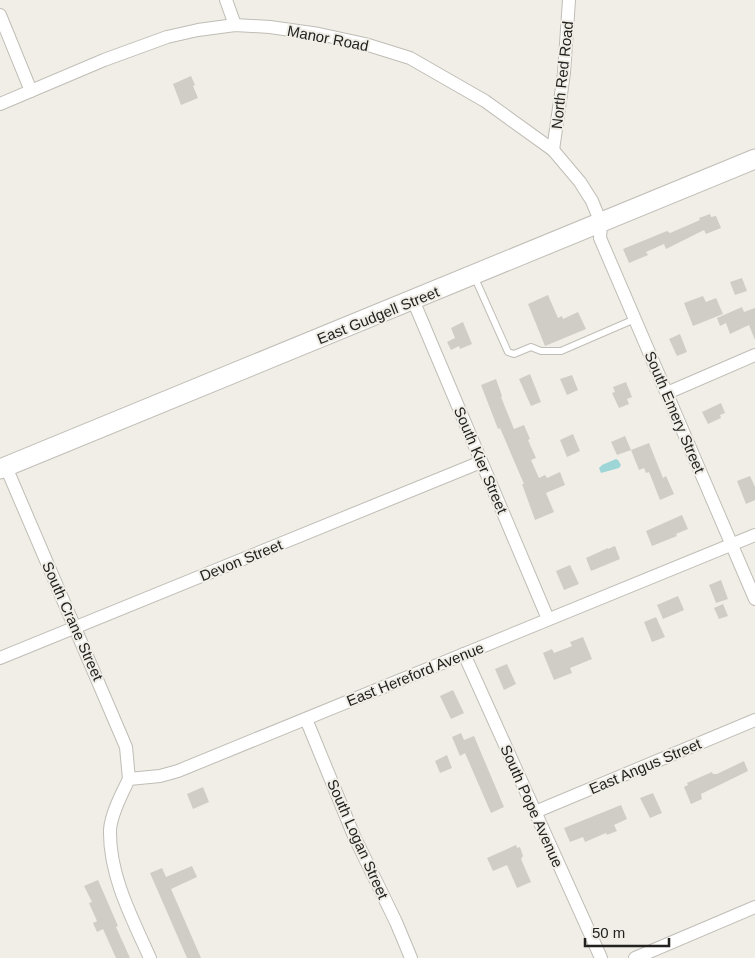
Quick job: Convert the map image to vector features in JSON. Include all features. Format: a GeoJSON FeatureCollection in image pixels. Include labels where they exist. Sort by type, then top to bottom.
{"type":"FeatureCollection","features":[{"type":"Feature","properties":{"kind":"street"},"geometry":{"type":"LineString","coordinates":[[226,0],[235,25]]}},
{"type":"Feature","properties":{"kind":"street","name":"North Red Road"},"geometry":{"type":"LineString","coordinates":[[553,150],[564,73],[570,0]]}},
{"type":"Feature","properties":{"kind":"street"},"geometry":{"type":"LineString","coordinates":[[0,15],[32,90]]}},
{"type":"Feature","properties":{"kind":"street","name":"Manor Road"},"geometry":{"type":"LineString","coordinates":[[0,104],[104,60],[167,37],[198,30],[235,25],[270,27],[319,34],[365,44],[410,58],[485,101],[553,150],[580,182],[592,201],[601,223]]}},
{"type":"Feature","properties":{"kind":"street","name":"East Gudgell Street"},"geometry":{"type":"LineString","coordinates":[[3,468],[755,159]]}},
{"type":"Feature","properties":{"kind":"street","name":"South Emery Street"},"geometry":{"type":"LineString","coordinates":[[601,223],[600,238],[755,600]]}},
{"type":"Feature","properties":{"kind":"street","name":"South Kier Street"},"geometry":{"type":"LineString","coordinates":[[413,300],[548,619]]}},
{"type":"Feature","properties":{"kind":"street"},"geometry":{"type":"LineString","coordinates":[[667,393],[755,355]]}},
{"type":"Feature","properties":{"kind":"street","name":"Devon Street"},"geometry":{"type":"LineString","coordinates":[[0,658],[482,462]]}},
{"type":"Feature","properties":{"kind":"street","name":"South Crane Street"},"geometry":{"type":"LineString","coordinates":[[3,468],[75,627],[126,747],[129,779]]}},
{"type":"Feature","properties":{"kind":"street","name":"East Hereford Avenue"},"geometry":{"type":"LineString","coordinates":[[129,779],[160,776],[178,771],[755,535]]}},
{"type":"Feature","properties":{"kind":"street","name":"South Pope Avenue"},"geometry":{"type":"LineString","coordinates":[[464,654],[601,958]]}},
{"type":"Feature","properties":{"kind":"street","name":"South Logan Street"},"geometry":{"type":"LineString","coordinates":[[306,719],[354,836],[396,922],[411,958]]}},
{"type":"Feature","properties":{"kind":"street","name":"East Angus Street"},"geometry":{"type":"LineString","coordinates":[[535,812],[755,720]]}},
{"type":"Feature","properties":{"kind":"street"},"geometry":{"type":"LineString","coordinates":[[129,779],[119,798],[110,828],[114,865],[124,900],[150,958]]}},
{"type":"Feature","properties":{"kind":"street"},"geometry":{"type":"LineString","coordinates":[[635,958],[755,907]]}},
{"type":"Feature","properties":{"kind":"lane"},"geometry":{"type":"LineString","coordinates":[[474,275],[508,352],[514,354],[531,347],[541,351],[561,351],[635,319]]}},
{"type":"Feature","properties":{"kind":"water"},"geometry":{"type":"Polygon","coordinates":[[[616,459],[621,465],[619,468],[601,473],[599,468],[602,465],[616,459]]]}},
{"type":"Feature","properties":{"kind":"building"},"geometry":{"type":"Polygon","coordinates":[[[191,76],[198,98],[181,105],[173,84],[191,76]]]}},
{"type":"Feature","properties":{"kind":"building"},"geometry":{"type":"Polygon","coordinates":[[[710,214],[711,217],[716,216],[721,228],[706,234],[704,230],[666,249],[664,244],[646,252],[648,255],[629,263],[623,249],[667,231],[670,233],[710,214]]]}},
{"type":"Feature","properties":{"kind":"building"},"geometry":{"type":"Polygon","coordinates":[[[742,278],[747,291],[735,295],[730,282],[742,278]]]}},
{"type":"Feature","properties":{"kind":"building"},"geometry":{"type":"Polygon","coordinates":[[[548,295],[558,318],[562,316],[563,319],[578,312],[586,329],[545,346],[528,304],[548,295]]]}},
{"type":"Feature","properties":{"kind":"building"},"geometry":{"type":"Polygon","coordinates":[[[703,296],[706,302],[716,298],[723,314],[693,326],[684,303],[703,296]]]}},
{"type":"Feature","properties":{"kind":"building"},"geometry":{"type":"Polygon","coordinates":[[[742,307],[744,312],[755,308],[755,340],[749,325],[730,334],[726,323],[720,326],[717,318],[742,307]]]}},
{"type":"Feature","properties":{"kind":"building"},"geometry":{"type":"Polygon","coordinates":[[[463,322],[472,344],[460,349],[459,346],[451,350],[447,342],[455,338],[451,328],[463,322]]]}},
{"type":"Feature","properties":{"kind":"building"},"geometry":{"type":"Polygon","coordinates":[[[680,334],[687,352],[677,356],[669,339],[680,334]]]}},
{"type":"Feature","properties":{"kind":"building"},"geometry":{"type":"Polygon","coordinates":[[[530,374],[541,402],[531,406],[519,379],[530,374]]]}},
{"type":"Feature","properties":{"kind":"building"},"geometry":{"type":"Polygon","coordinates":[[[572,375],[578,390],[567,395],[560,379],[572,375]]]}},
{"type":"Feature","properties":{"kind":"building"},"geometry":{"type":"Polygon","coordinates":[[[496,379],[514,429],[524,425],[536,458],[531,460],[539,478],[545,475],[547,478],[560,472],[565,485],[546,493],[554,512],[535,520],[522,484],[524,484],[500,428],[498,429],[481,385],[496,379]]]}},
{"type":"Feature","properties":{"kind":"building"},"geometry":{"type":"Polygon","coordinates":[[[626,382],[632,397],[627,399],[629,404],[619,408],[612,393],[615,392],[613,387],[626,382]]]}},
{"type":"Feature","properties":{"kind":"building"},"geometry":{"type":"Polygon","coordinates":[[[721,403],[725,413],[720,415],[721,418],[708,424],[702,412],[721,403]]]}},
{"type":"Feature","properties":{"kind":"building"},"geometry":{"type":"Polygon","coordinates":[[[573,434],[580,451],[567,457],[560,440],[573,434]]]}},
{"type":"Feature","properties":{"kind":"building"},"geometry":{"type":"Polygon","coordinates":[[[625,436],[631,450],[617,455],[611,442],[625,436]]]}},
{"type":"Feature","properties":{"kind":"building"},"geometry":{"type":"Polygon","coordinates":[[[649,443],[663,478],[666,476],[674,494],[660,500],[649,472],[646,473],[644,468],[639,470],[631,450],[649,443]]]}},
{"type":"Feature","properties":{"kind":"building"},"geometry":{"type":"Polygon","coordinates":[[[750,476],[755,487],[755,500],[746,504],[737,481],[750,476]]]}},
{"type":"Feature","properties":{"kind":"building"},"geometry":{"type":"Polygon","coordinates":[[[682,515],[688,529],[676,534],[677,536],[652,546],[646,531],[682,515]]]}},
{"type":"Feature","properties":{"kind":"building"},"geometry":{"type":"Polygon","coordinates":[[[615,546],[620,559],[591,571],[586,558],[615,546]]]}},
{"type":"Feature","properties":{"kind":"building"},"geometry":{"type":"Polygon","coordinates":[[[570,565],[579,584],[564,590],[556,571],[570,565]]]}},
{"type":"Feature","properties":{"kind":"building"},"geometry":{"type":"Polygon","coordinates":[[[721,580],[728,599],[716,603],[709,585],[721,580]]]}},
{"type":"Feature","properties":{"kind":"building"},"geometry":{"type":"Polygon","coordinates":[[[678,596],[684,610],[663,619],[657,605],[678,596]]]}},
{"type":"Feature","properties":{"kind":"building"},"geometry":{"type":"Polygon","coordinates":[[[723,604],[728,616],[719,619],[714,608],[723,604]]]}},
{"type":"Feature","properties":{"kind":"building"},"geometry":{"type":"Polygon","coordinates":[[[656,617],[665,637],[652,642],[644,622],[656,617]]]}},
{"type":"Feature","properties":{"kind":"building"},"geometry":{"type":"Polygon","coordinates":[[[583,637],[592,659],[570,668],[572,673],[554,680],[543,653],[552,649],[554,653],[572,646],[570,642],[583,637]]]}},
{"type":"Feature","properties":{"kind":"building"},"geometry":{"type":"Polygon","coordinates":[[[507,664],[516,684],[504,690],[495,669],[507,664]]]}},
{"type":"Feature","properties":{"kind":"building"},"geometry":{"type":"Polygon","coordinates":[[[453,690],[464,713],[451,719],[440,696],[453,690]]]}},
{"type":"Feature","properties":{"kind":"building"},"geometry":{"type":"Polygon","coordinates":[[[461,733],[464,740],[474,736],[504,807],[491,813],[465,753],[460,756],[452,737],[461,733]]]}},
{"type":"Feature","properties":{"kind":"building"},"geometry":{"type":"Polygon","coordinates":[[[447,755],[452,768],[440,773],[435,761],[447,755]]]}},
{"type":"Feature","properties":{"kind":"building"},"geometry":{"type":"Polygon","coordinates":[[[744,761],[748,771],[701,794],[702,799],[691,804],[684,787],[688,785],[687,783],[712,772],[717,774],[744,761]]]}},
{"type":"Feature","properties":{"kind":"building"},"geometry":{"type":"Polygon","coordinates":[[[203,787],[209,802],[193,809],[187,794],[203,787]]]}},
{"type":"Feature","properties":{"kind":"building"},"geometry":{"type":"Polygon","coordinates":[[[653,793],[662,813],[650,818],[640,798],[653,793]]]}},
{"type":"Feature","properties":{"kind":"building"},"geometry":{"type":"Polygon","coordinates":[[[621,805],[627,819],[614,825],[617,831],[607,835],[606,833],[585,842],[583,837],[570,842],[564,828],[621,805]]]}},
{"type":"Feature","properties":{"kind":"building"},"geometry":{"type":"Polygon","coordinates":[[[516,845],[517,848],[520,847],[523,856],[521,859],[531,882],[517,888],[507,865],[493,871],[487,858],[516,845]]]}},
{"type":"Feature","properties":{"kind":"building"},"geometry":{"type":"Polygon","coordinates":[[[192,866],[197,877],[171,889],[201,958],[187,958],[150,873],[162,868],[166,877],[192,866]]]}},
{"type":"Feature","properties":{"kind":"building"},"geometry":{"type":"Polygon","coordinates":[[[98,880],[130,958],[116,958],[103,929],[97,932],[93,923],[97,921],[89,903],[92,902],[84,886],[98,880]]]}}]}
